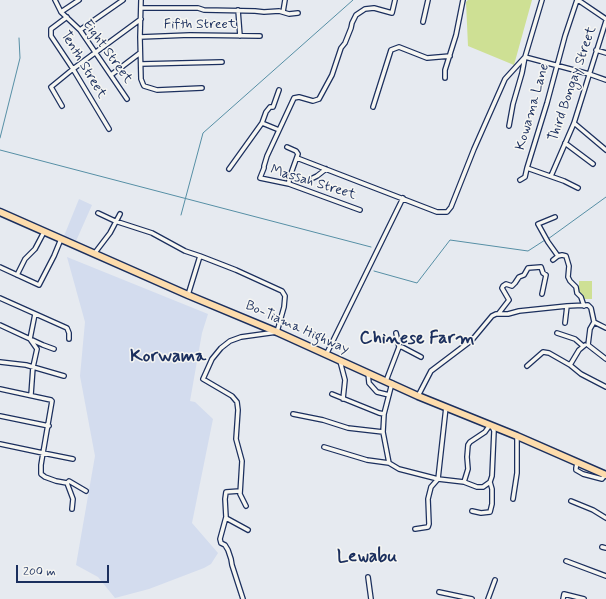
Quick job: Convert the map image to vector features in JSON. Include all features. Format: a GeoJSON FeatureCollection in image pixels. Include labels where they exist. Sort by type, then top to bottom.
{"type":"FeatureCollection","features":[{"type":"Feature","properties":{"kind":"highway","name":"Bo-Tiama Highway"},"geometry":{"type":"LineString","coordinates":[[0,212],[188,295],[277,332],[418,396],[517,436],[606,475]]}},
{"type":"Feature","properties":{"kind":"street","name":"Eight Street"},"geometry":{"type":"LineString","coordinates":[[55,0],[61,12],[80,30],[127,99]]}},
{"type":"Feature","properties":{"kind":"street"},"geometry":{"type":"LineString","coordinates":[[61,12],[79,0]]}},
{"type":"Feature","properties":{"kind":"street"},"geometry":{"type":"LineString","coordinates":[[80,30],[122,0]]}},
{"type":"Feature","properties":{"kind":"street"},"geometry":{"type":"LineString","coordinates":[[141,0],[140,53],[142,84],[157,90],[202,88]]}},
{"type":"Feature","properties":{"kind":"street"},"geometry":{"type":"LineString","coordinates":[[283,12],[285,0]]}},
{"type":"Feature","properties":{"kind":"street"},"geometry":{"type":"LineString","coordinates":[[262,123],[279,130],[294,98],[299,97],[313,101],[319,99],[332,75],[341,48],[346,42],[356,15],[365,9],[374,8],[392,14],[395,0]]}},
{"type":"Feature","properties":{"kind":"street"},"geometry":{"type":"LineString","coordinates":[[424,22],[428,0]]}},
{"type":"Feature","properties":{"kind":"street"},"geometry":{"type":"LineString","coordinates":[[445,78],[445,70],[456,35],[463,0]]}},
{"type":"Feature","properties":{"kind":"street"},"geometry":{"type":"LineString","coordinates":[[509,126],[525,57],[542,0]]}},
{"type":"Feature","properties":{"kind":"street"},"geometry":{"type":"LineString","coordinates":[[578,0],[606,20]]}},
{"type":"Feature","properties":{"kind":"street","name":"Kowama Lane"},"geometry":{"type":"LineString","coordinates":[[578,0],[556,66],[528,168],[564,180],[578,188]]}},
{"type":"Feature","properties":{"kind":"street"},"geometry":{"type":"LineString","coordinates":[[141,8],[198,8],[204,10],[279,11],[289,14],[298,13]]}},
{"type":"Feature","properties":{"kind":"street"},"geometry":{"type":"LineString","coordinates":[[238,10],[240,36]]}},
{"type":"Feature","properties":{"kind":"street","name":"Tenth Street"},"geometry":{"type":"LineString","coordinates":[[67,18],[50,29],[50,36],[73,69],[109,129]]}},
{"type":"Feature","properties":{"kind":"street"},"geometry":{"type":"LineString","coordinates":[[62,106],[51,87],[95,52],[141,19]]}},
{"type":"Feature","properties":{"kind":"street","name":"Third Bongay Street"},"geometry":{"type":"LineString","coordinates":[[551,176],[574,123],[606,20]]}},
{"type":"Feature","properties":{"kind":"street","name":"Fifth Street"},"geometry":{"type":"LineString","coordinates":[[140,37],[190,35],[260,36]]}},
{"type":"Feature","properties":{"kind":"street"},"geometry":{"type":"LineString","coordinates":[[373,107],[391,50],[399,47],[427,58],[450,56]]}},
{"type":"Feature","properties":{"kind":"street"},"geometry":{"type":"LineString","coordinates":[[596,50],[606,53]]}},
{"type":"Feature","properties":{"kind":"street"},"geometry":{"type":"LineString","coordinates":[[111,75],[140,53]]}},
{"type":"Feature","properties":{"kind":"street"},"geometry":{"type":"LineString","coordinates":[[525,57],[606,80]]}},
{"type":"Feature","properties":{"kind":"street"},"geometry":{"type":"LineString","coordinates":[[297,158],[437,212],[447,212],[451,207],[474,149],[505,79],[525,57]]}},
{"type":"Feature","properties":{"kind":"street"},"geometry":{"type":"LineString","coordinates":[[141,64],[222,62]]}},
{"type":"Feature","properties":{"kind":"street"},"geometry":{"type":"LineString","coordinates":[[229,169],[262,123],[266,112],[270,107],[272,107],[279,90]]}},
{"type":"Feature","properties":{"kind":"street"},"geometry":{"type":"LineString","coordinates":[[574,123],[606,150]]}},
{"type":"Feature","properties":{"kind":"street","name":"Massah Street"},"geometry":{"type":"LineString","coordinates":[[279,130],[267,156],[260,178],[289,184],[360,210]]}},
{"type":"Feature","properties":{"kind":"street"},"geometry":{"type":"LineString","coordinates":[[565,143],[593,164]]}},
{"type":"Feature","properties":{"kind":"street"},"geometry":{"type":"LineString","coordinates":[[287,147],[296,151],[298,154],[289,179],[289,184]]}},
{"type":"Feature","properties":{"kind":"street"},"geometry":{"type":"LineString","coordinates":[[520,180],[526,177],[528,168]]}},
{"type":"Feature","properties":{"kind":"street"},"geometry":{"type":"LineString","coordinates":[[313,178],[326,169]]}},
{"type":"Feature","properties":{"kind":"street"},"geometry":{"type":"LineString","coordinates":[[317,176],[319,181]]}},
{"type":"Feature","properties":{"kind":"street"},"geometry":{"type":"LineString","coordinates":[[326,355],[403,198]]}},
{"type":"Feature","properties":{"kind":"street"},"geometry":{"type":"LineString","coordinates":[[98,212],[115,221],[152,234],[185,251],[236,270],[282,291],[285,296],[284,307],[277,332],[241,337],[230,341],[221,348],[212,359],[203,379],[232,396],[237,402],[238,410],[236,438],[242,461],[240,491],[246,506]]}},
{"type":"Feature","properties":{"kind":"street"},"geometry":{"type":"LineString","coordinates":[[94,254],[110,233],[120,214]]}},
{"type":"Feature","properties":{"kind":"street"},"geometry":{"type":"LineString","coordinates":[[555,217],[538,224],[558,256]]}},
{"type":"Feature","properties":{"kind":"street"},"geometry":{"type":"LineString","coordinates":[[17,275],[25,259],[35,249],[44,232]]}},
{"type":"Feature","properties":{"kind":"street"},"geometry":{"type":"LineString","coordinates":[[0,267],[37,286],[40,285],[61,239]]}},
{"type":"Feature","properties":{"kind":"street"},"geometry":{"type":"LineString","coordinates":[[188,295],[200,256]]}},
{"type":"Feature","properties":{"kind":"street"},"geometry":{"type":"LineString","coordinates":[[554,260],[558,256],[566,256],[569,266],[568,277],[576,287],[584,306]]}},
{"type":"Feature","properties":{"kind":"street"},"geometry":{"type":"LineString","coordinates":[[418,396],[431,371],[472,340],[492,316],[499,313],[509,300],[502,288],[503,286],[506,284],[512,286],[519,277],[524,275],[528,268],[541,267],[543,273],[546,275],[542,294]]}},
{"type":"Feature","properties":{"kind":"street"},"geometry":{"type":"LineString","coordinates":[[0,298],[66,328],[69,334],[68,339]]}},
{"type":"Feature","properties":{"kind":"street"},"geometry":{"type":"LineString","coordinates":[[565,323],[567,306]]}},
{"type":"Feature","properties":{"kind":"street"},"geometry":{"type":"LineString","coordinates":[[499,313],[508,314],[519,311],[567,306],[590,306],[594,322],[590,329],[587,342],[570,365]]}},
{"type":"Feature","properties":{"kind":"street"},"geometry":{"type":"LineString","coordinates":[[31,396],[33,367],[37,349],[30,339],[35,314]]}},
{"type":"Feature","properties":{"kind":"street"},"geometry":{"type":"LineString","coordinates":[[594,322],[606,328]]}},
{"type":"Feature","properties":{"kind":"street"},"geometry":{"type":"LineString","coordinates":[[0,325],[54,349]]}},
{"type":"Feature","properties":{"kind":"street"},"geometry":{"type":"LineString","coordinates":[[389,463],[383,432],[384,414],[389,395],[389,382],[399,347],[396,333]]}},
{"type":"Feature","properties":{"kind":"street"},"geometry":{"type":"LineString","coordinates":[[557,333],[575,338],[583,346]]}},
{"type":"Feature","properties":{"kind":"street"},"geometry":{"type":"LineString","coordinates":[[587,342],[588,345],[606,359]]}},
{"type":"Feature","properties":{"kind":"street"},"geometry":{"type":"LineString","coordinates":[[399,347],[402,347],[421,357]]}},
{"type":"Feature","properties":{"kind":"street"},"geometry":{"type":"LineString","coordinates":[[527,366],[543,352],[549,353],[570,365],[581,374],[606,387]]}},
{"type":"Feature","properties":{"kind":"street"},"geometry":{"type":"LineString","coordinates":[[340,361],[344,380],[343,399]]}},
{"type":"Feature","properties":{"kind":"street"},"geometry":{"type":"LineString","coordinates":[[0,362],[33,367],[64,376]]}},
{"type":"Feature","properties":{"kind":"street"},"geometry":{"type":"LineString","coordinates":[[368,373],[369,383],[377,392],[389,395]]}},
{"type":"Feature","properties":{"kind":"street"},"geometry":{"type":"LineString","coordinates":[[0,389],[52,401],[40,466],[41,474],[56,481],[68,482],[86,491]]}},
{"type":"Feature","properties":{"kind":"street"},"geometry":{"type":"LineString","coordinates":[[332,394],[384,414]]}},
{"type":"Feature","properties":{"kind":"street"},"geometry":{"type":"LineString","coordinates":[[415,529],[428,527],[429,524],[428,499],[431,487],[438,479],[446,407]]}},
{"type":"Feature","properties":{"kind":"street"},"geometry":{"type":"LineString","coordinates":[[292,414],[323,420],[348,428],[383,432]]}},
{"type":"Feature","properties":{"kind":"street"},"geometry":{"type":"LineString","coordinates":[[0,416],[48,426]]}},
{"type":"Feature","properties":{"kind":"street"},"geometry":{"type":"LineString","coordinates":[[464,482],[468,469],[466,457],[468,445],[491,426],[494,431],[492,476],[490,482],[492,489],[492,504],[490,512],[481,513],[472,511]]}},
{"type":"Feature","properties":{"kind":"street"},"geometry":{"type":"LineString","coordinates":[[514,499],[517,473],[517,436]]}},
{"type":"Feature","properties":{"kind":"street"},"geometry":{"type":"LineString","coordinates":[[0,444],[73,459]]}},
{"type":"Feature","properties":{"kind":"street"},"geometry":{"type":"LineString","coordinates":[[324,447],[366,460],[389,463],[398,469],[438,479],[464,482],[477,487],[483,487],[490,482]]}},
{"type":"Feature","properties":{"kind":"street"},"geometry":{"type":"LineString","coordinates":[[68,482],[73,499],[72,508]]}},
{"type":"Feature","properties":{"kind":"street"},"geometry":{"type":"LineString","coordinates":[[240,491],[226,492],[224,498],[226,518],[220,540],[228,550],[242,599]]}},
{"type":"Feature","properties":{"kind":"street"},"geometry":{"type":"LineString","coordinates":[[571,501],[593,510],[606,518]]}},
{"type":"Feature","properties":{"kind":"street"},"geometry":{"type":"LineString","coordinates":[[226,518],[248,530]]}},
{"type":"Feature","properties":{"kind":"street"},"geometry":{"type":"LineString","coordinates":[[566,561],[606,576]]}},
{"type":"Feature","properties":{"kind":"street"},"geometry":{"type":"LineString","coordinates":[[368,577],[371,599]]}},
{"type":"Feature","properties":{"kind":"street"},"geometry":{"type":"LineString","coordinates":[[488,599],[495,580]]}},
{"type":"Feature","properties":{"kind":"street"},"geometry":{"type":"LineString","coordinates":[[440,592],[472,599]]}},
{"type":"Feature","properties":{"kind":"street"},"geometry":{"type":"LineString","coordinates":[[563,599],[564,594],[584,599]]}},
{"type":"Feature","properties":{"kind":"shaded area"},"geometry":{"type":"Polygon","coordinates":[[[79,199],[92,205],[76,241],[64,236],[79,199]]]}},
{"type":"Feature","properties":{"kind":"shaded area"},"geometry":{"type":"Polygon","coordinates":[[[67,257],[208,314],[202,333],[190,401],[195,402],[213,419],[192,523],[218,553],[211,564],[204,568],[149,589],[115,598],[98,577],[76,565],[95,456],[80,376],[85,322],[67,257]]]}},
{"type":"Feature","properties":{"kind":"green space"},"geometry":{"type":"Polygon","coordinates":[[[468,0],[532,0],[514,65],[468,46],[466,2],[468,0]]]}},
{"type":"Feature","properties":{"kind":"green space"},"geometry":{"type":"Polygon","coordinates":[[[579,281],[592,281],[592,299],[579,299],[579,281]]]}},
{"type":"Feature","properties":{"kind":"waterway"},"geometry":{"type":"LineString","coordinates":[[181,215],[203,133],[353,0]]}},
{"type":"Feature","properties":{"kind":"waterway"},"geometry":{"type":"LineString","coordinates":[[0,138],[20,58],[19,38]]}},
{"type":"Feature","properties":{"kind":"waterway"},"geometry":{"type":"LineString","coordinates":[[0,150],[371,247]]}},
{"type":"Feature","properties":{"kind":"waterway"},"geometry":{"type":"LineString","coordinates":[[548,239],[606,197]]}},
{"type":"Feature","properties":{"kind":"waterway"},"geometry":{"type":"LineString","coordinates":[[374,271],[417,283],[450,240],[528,251],[545,240]]}},
{"type":"Feature","properties":{"kind":"district","name":"Chinese Farm"},"geometry":{"type":"Point","coordinates":[417,339]}},
{"type":"Feature","properties":{"kind":"district","name":"Korwama"},"geometry":{"type":"Point","coordinates":[168,357]}},
{"type":"Feature","properties":{"kind":"district","name":"Lewabu"},"geometry":{"type":"Point","coordinates":[367,557]}}]}
